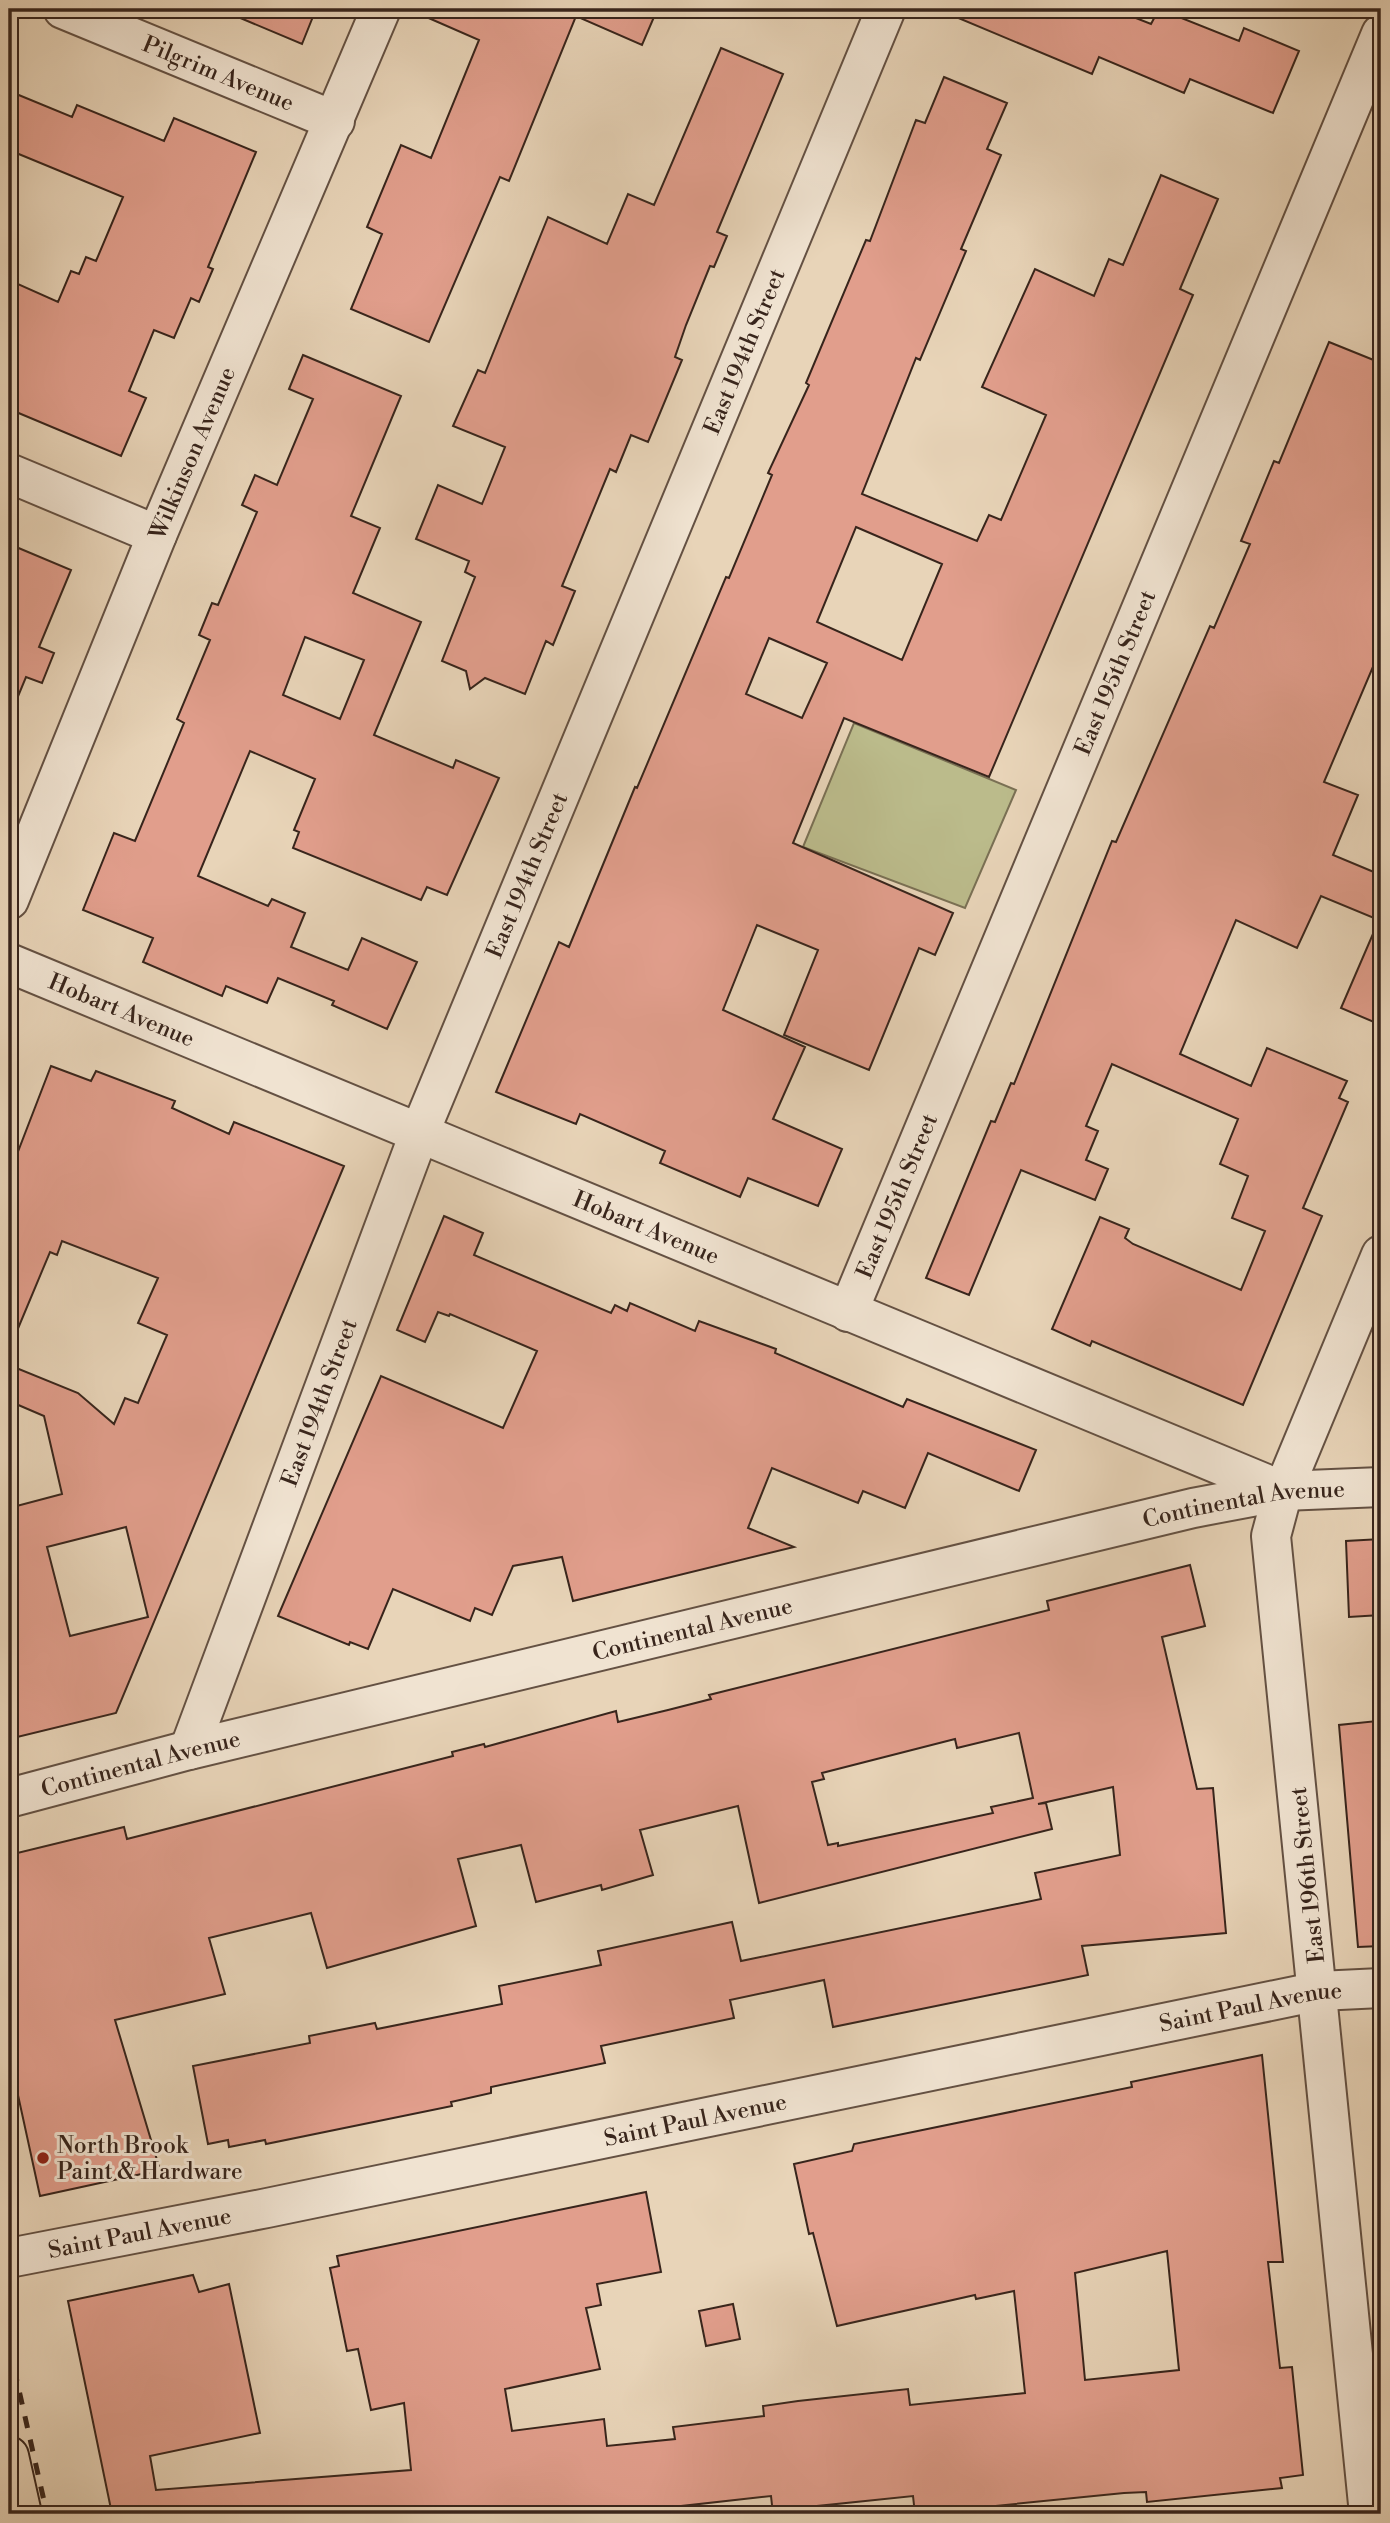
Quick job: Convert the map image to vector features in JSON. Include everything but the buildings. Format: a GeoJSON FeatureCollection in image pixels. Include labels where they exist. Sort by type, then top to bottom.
{"type":"FeatureCollection","features":[{"type":"Feature","properties":{"kind":"main road"},"geometry":{"type":"LineString","coordinates":[[9,2456],[22,2514]]}},
{"type":"Feature","properties":{"kind":"street","name":"Pilgrim Avenue"},"geometry":{"type":"LineString","coordinates":[[63,9],[335,121]]}},
{"type":"Feature","properties":{"kind":"street","name":"Wilkinson Avenue"},"geometry":{"type":"LineString","coordinates":[[9,900],[158,535],[381,9]]}},
{"type":"Feature","properties":{"kind":"street","name":"East 194th Street"},"geometry":{"type":"LineString","coordinates":[[190,1750],[419,1134],[886,9]]}},
{"type":"Feature","properties":{"kind":"street","name":"East 195th Street"},"geometry":{"type":"LineString","coordinates":[[848,1312],[1381,34]]}},
{"type":"Feature","properties":{"kind":"street"},"geometry":{"type":"LineString","coordinates":[[9,473],[158,535]]}},
{"type":"Feature","properties":{"kind":"street","name":"Hobart Avenue"},"geometry":{"type":"LineString","coordinates":[[9,963],[1283,1491]]}},
{"type":"Feature","properties":{"kind":"street","name":"East 196th Street"},"geometry":{"type":"LineString","coordinates":[[1369,2514],[1319,1991],[1271,1536],[1283,1491],[1381,1255]]}},
{"type":"Feature","properties":{"kind":"street","name":"Continental Avenue"},"geometry":{"type":"LineString","coordinates":[[9,1798],[190,1750],[1192,1508],[1283,1491],[1381,1487]]}},
{"type":"Feature","properties":{"kind":"street","name":"Saint Paul Avenue"},"geometry":{"type":"LineString","coordinates":[[9,2258],[267,2208],[1319,1991],[1381,1989]]}},
{"type":"Feature","properties":{"kind":"green space"},"geometry":{"type":"Polygon","coordinates":[[[854,723],[1016,790],[965,908],[803,847],[854,723]]]}},
{"type":"Feature","properties":{"kind":"railway"},"geometry":{"type":"LineString","coordinates":[[9,2346],[47,2514]]}},
{"type":"Feature","properties":{"kind":"place","name":"North Brook Paint & Hardware"},"geometry":{"type":"Point","coordinates":[43,2158]}}]}
